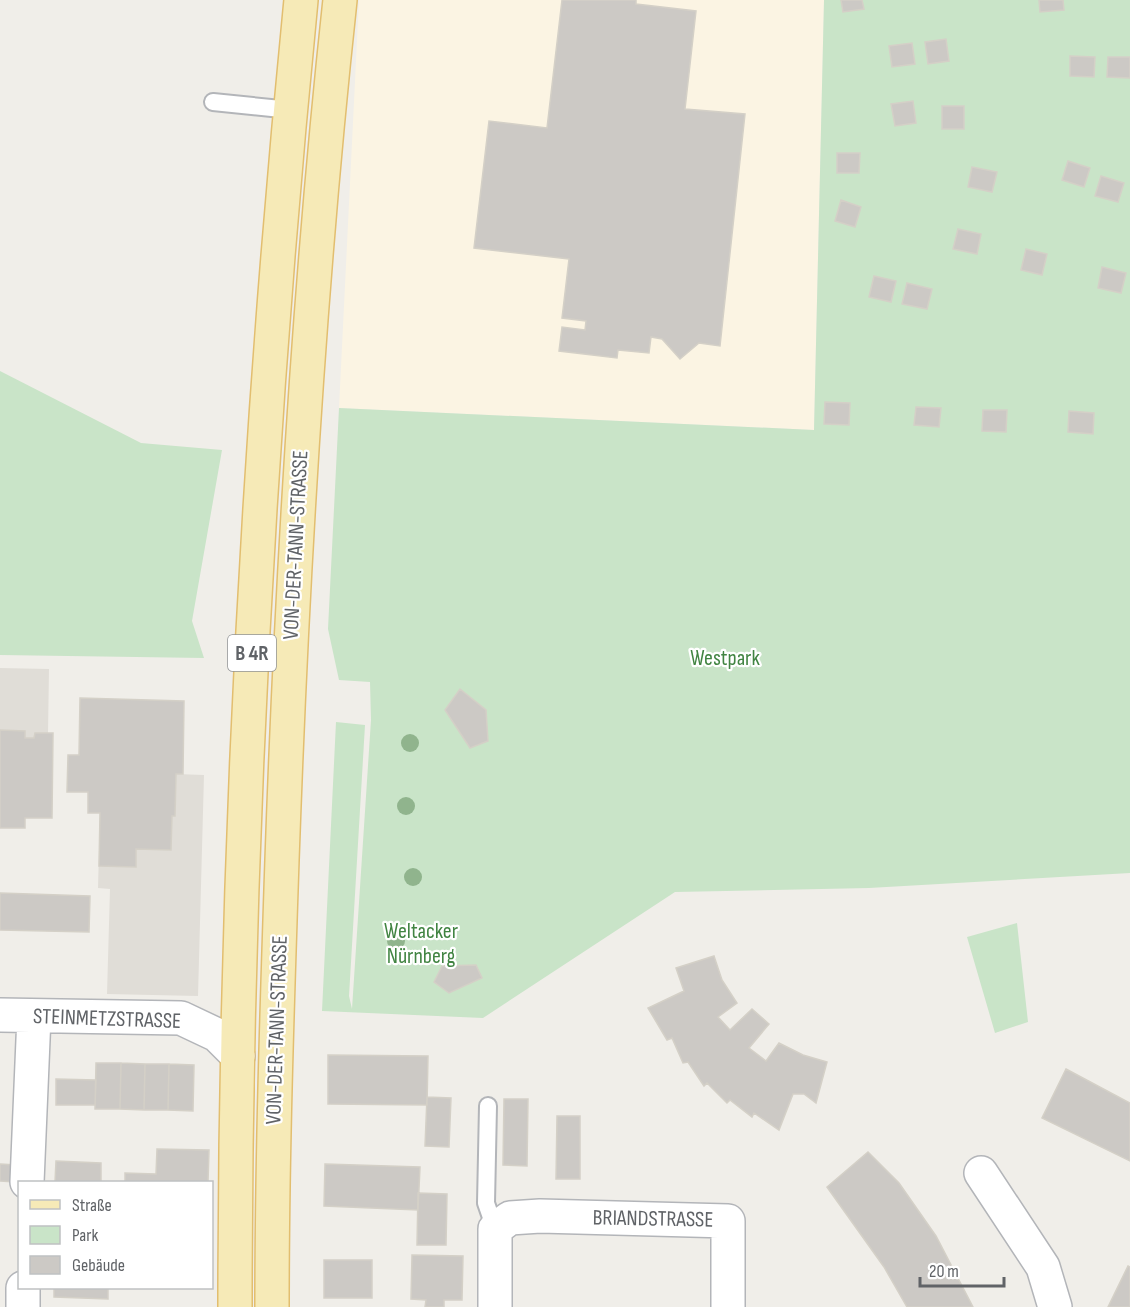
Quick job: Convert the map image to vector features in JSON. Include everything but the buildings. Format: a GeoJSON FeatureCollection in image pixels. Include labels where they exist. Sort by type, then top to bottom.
{"type":"FeatureCollection","features":[{"type":"Feature","properties":{"kind":"main road","name":"VON-DER-TANN-STRASSE"},"geometry":{"type":"LineString","coordinates":[[235,1307],[238,1056],[250,687],[262,480],[291,110],[302,0]]}},
{"type":"Feature","properties":{"kind":"main road","name":"VON-DER-TANN-STRASSE"},"geometry":{"type":"LineString","coordinates":[[272,1307],[276,1033],[290,648],[313,302],[340,0]]}},
{"type":"Feature","properties":{"kind":"street","name":"STEINMETZSTRASSE"},"geometry":{"type":"LineString","coordinates":[[0,1015],[181,1018],[217,1035],[238,1056]]}},
{"type":"Feature","properties":{"kind":"street"},"geometry":{"type":"LineString","coordinates":[[27,1181],[34,1016]]}},
{"type":"Feature","properties":{"kind":"street"},"geometry":{"type":"LineString","coordinates":[[981,1173],[1043,1267],[1055,1307]]}},
{"type":"Feature","properties":{"kind":"street","name":"BRIANDSTRASSE"},"geometry":{"type":"LineString","coordinates":[[495,1229],[510,1218],[540,1216],[728,1221],[728,1307]]}},
{"type":"Feature","properties":{"kind":"street"},"geometry":{"type":"LineString","coordinates":[[495,1229],[495,1307]]}},
{"type":"Feature","properties":{"kind":"street"},"geometry":{"type":"LineString","coordinates":[[23,1289],[23,1307]]}},
{"type":"Feature","properties":{"kind":"lane"},"geometry":{"type":"LineString","coordinates":[[213,102],[291,110]]}},
{"type":"Feature","properties":{"kind":"lane"},"geometry":{"type":"LineString","coordinates":[[488,1106],[486,1203],[495,1229]]}},
{"type":"Feature","properties":{"kind":"shaded area"},"geometry":{"type":"Polygon","coordinates":[[[359,0],[824,0],[814,430],[339,408],[359,0]]]}},
{"type":"Feature","properties":{"kind":"shaded area"},"geometry":{"type":"Polygon","coordinates":[[[0,668],[49,669],[48,733],[53,733],[52,818],[25,818],[25,828],[0,828],[0,668]]]}},
{"type":"Feature","properties":{"kind":"shaded area"},"geometry":{"type":"Polygon","coordinates":[[[176,774],[204,775],[198,996],[107,994],[110,889],[98,888],[100,813],[175,816],[176,774]]]}},
{"type":"Feature","properties":{"kind":"green space","name":"Westpark"},"geometry":{"type":"Polygon","coordinates":[[[824,0],[1130,0],[1130,873],[869,888],[675,892],[483,1018],[322,1011],[336,722],[365,725],[349,996],[352,1009],[371,720],[370,682],[339,680],[328,629],[339,408],[814,430],[824,0]]]}},
{"type":"Feature","properties":{"kind":"green space"},"geometry":{"type":"Polygon","coordinates":[[[0,371],[141,443],[222,450],[192,621],[204,658],[0,655],[0,371]]]}},
{"type":"Feature","properties":{"kind":"green space"},"geometry":{"type":"Polygon","coordinates":[[[1017,923],[1028,1022],[995,1033],[967,937],[1017,923]]]}},
{"type":"Feature","properties":{"kind":"park label","name":"Weltacker Nürnberg"},"geometry":{"type":"Point","coordinates":[421,944]}}]}
